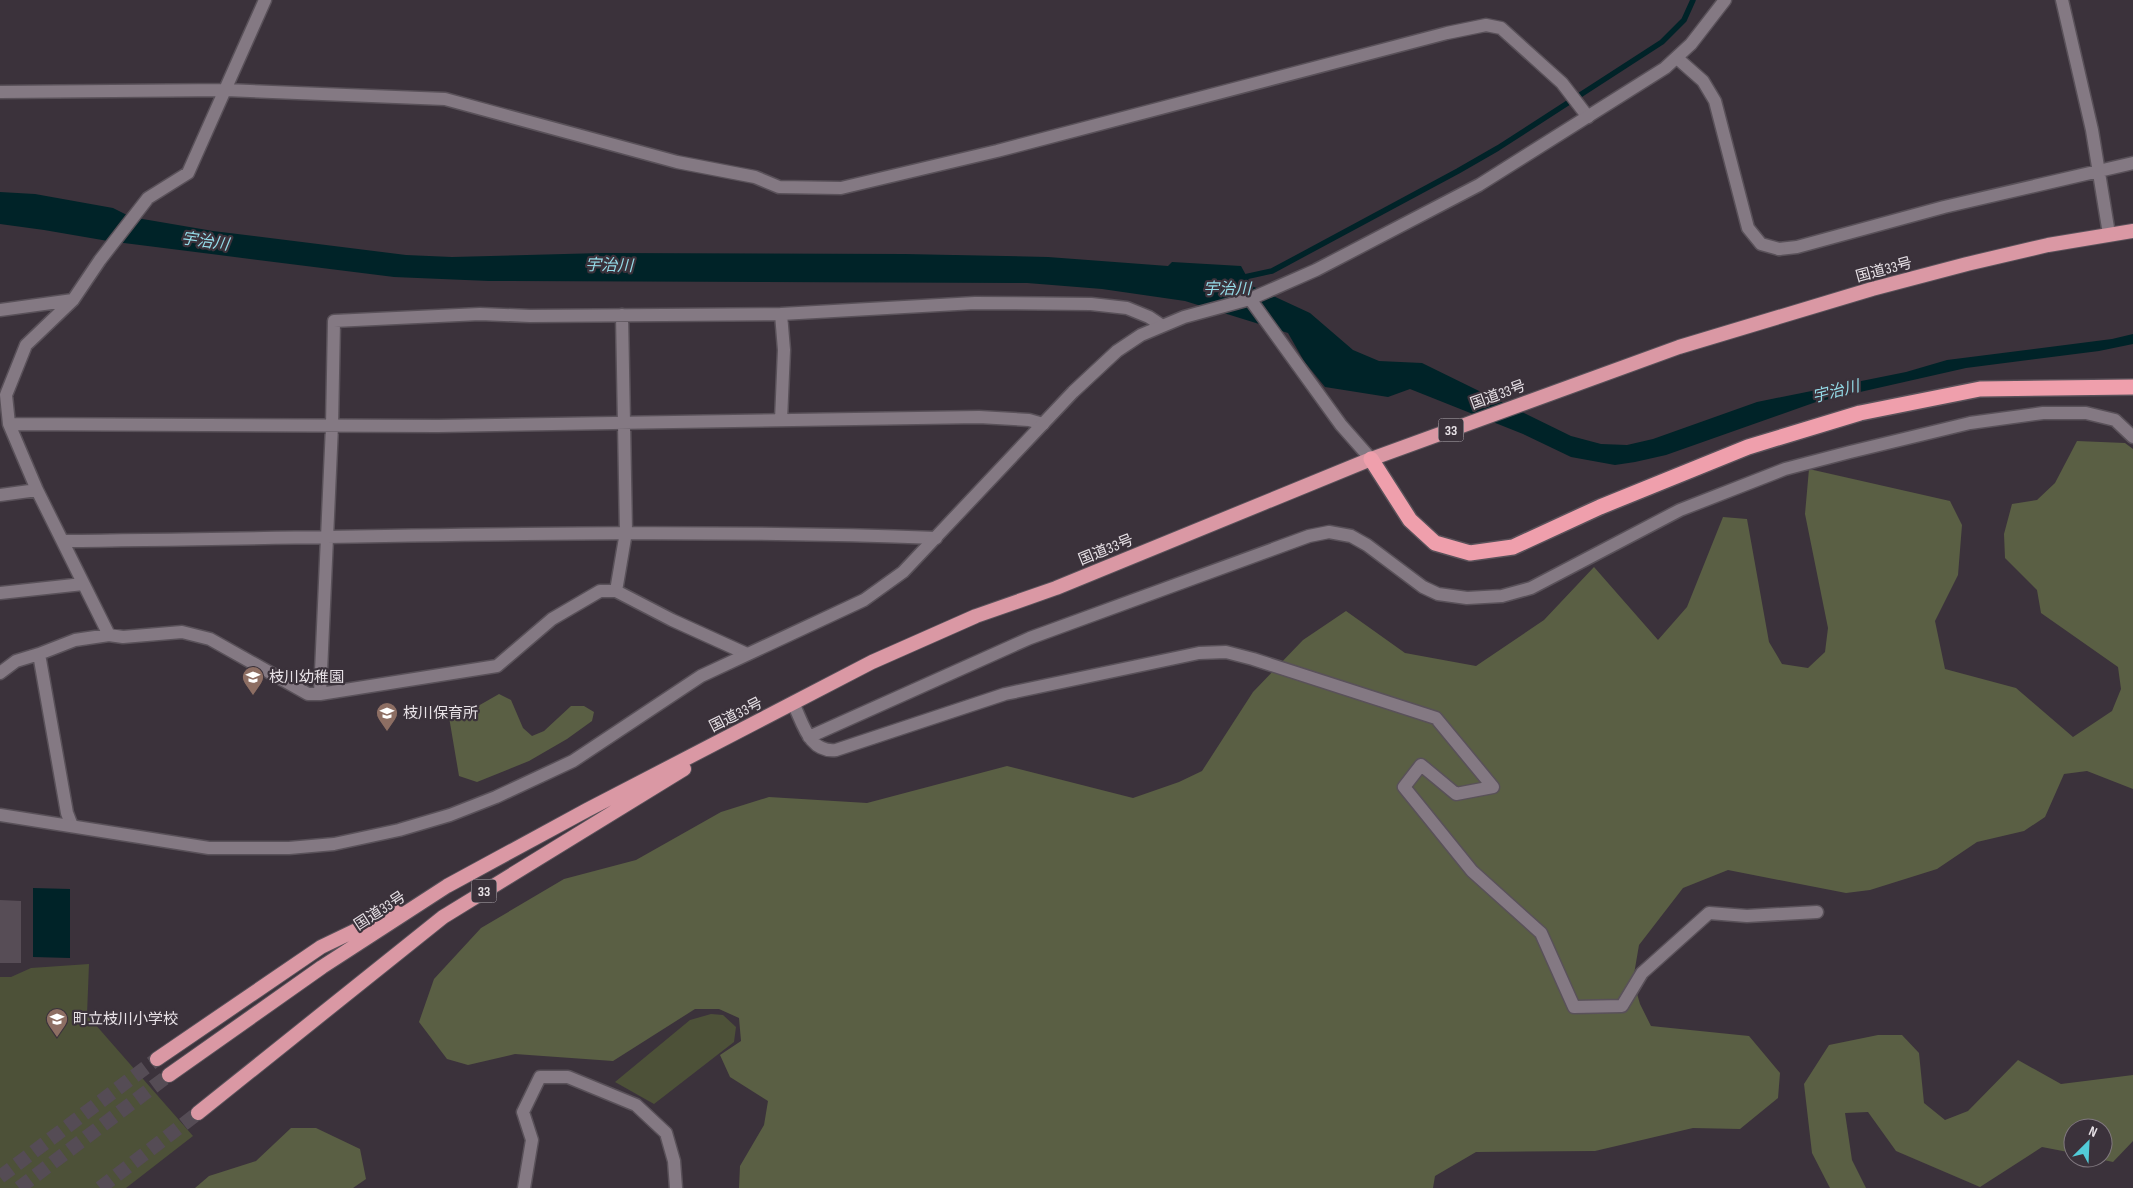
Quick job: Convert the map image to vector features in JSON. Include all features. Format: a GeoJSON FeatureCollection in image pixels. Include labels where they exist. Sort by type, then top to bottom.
{"type":"FeatureCollection","features":[{"type":"Feature","properties":{"kind":"highway","name":"国道33号"},"geometry":{"type":"LineString","coordinates":[[169,1075],[322,967],[447,886],[587,810],[872,662],[976,616],[1056,588],[1371,459],[1679,347],[1872,289],[1967,264],[2048,245],[2133,231]]}},
{"type":"Feature","properties":{"kind":"highway"},"geometry":{"type":"LineString","coordinates":[[1371,459],[1410,520],[1435,543],[1470,553],[1513,547],[1600,507],[1748,447],[1860,413],[1980,389],[2133,388]]}},
{"type":"Feature","properties":{"kind":"highway","name":"33"},"geometry":{"type":"LineString","coordinates":[[198,1113],[443,917],[794,703]]}},
{"type":"Feature","properties":{"kind":"highway","name":"33"},"geometry":{"type":"LineString","coordinates":[[157,1059],[321,947],[447,886]]}},
{"type":"Feature","properties":{"kind":"street"},"geometry":{"type":"LineString","coordinates":[[109,635],[64,541],[37,490],[8,424],[3,396],[26,345],[73,300],[100,260],[148,198],[188,173],[265,0]]}},
{"type":"Feature","properties":{"kind":"street"},"geometry":{"type":"LineString","coordinates":[[2062,0],[2092,130],[2109,234]]}},
{"type":"Feature","properties":{"kind":"street"},"geometry":{"type":"LineString","coordinates":[[0,815],[209,848],[250,849],[334,844],[399,830],[450,815],[496,797],[572,761],[701,676],[864,600],[902,572],[1099,366],[1141,335],[1161,325],[1250,299],[1316,270],[1479,185],[1653,76],[1677,58],[1691,44],[1723,1]]}},
{"type":"Feature","properties":{"kind":"street"},"geometry":{"type":"LineString","coordinates":[[0,92],[226,90],[445,99],[677,162],[755,178],[779,187],[841,188],[997,151],[1446,33],[1486,25],[1501,28],[1562,83],[1588,117]]}},
{"type":"Feature","properties":{"kind":"street"},"geometry":{"type":"LineString","coordinates":[[1677,58],[1703,81],[1715,101],[1748,228],[1761,244],[1779,249],[1798,247],[1944,207],[2133,163]]}},
{"type":"Feature","properties":{"kind":"street"},"geometry":{"type":"LineString","coordinates":[[1250,299],[1341,425],[1371,459]]}},
{"type":"Feature","properties":{"kind":"street"},"geometry":{"type":"LineString","coordinates":[[0,310],[73,300]]}},
{"type":"Feature","properties":{"kind":"street"},"geometry":{"type":"LineString","coordinates":[[320,694],[332,426],[334,321],[480,314],[781,314],[974,302],[1091,304],[1127,308],[1149,317],[1161,325]]}},
{"type":"Feature","properties":{"kind":"street"},"geometry":{"type":"LineString","coordinates":[[781,314],[784,350],[781,420]]}},
{"type":"Feature","properties":{"kind":"street"},"geometry":{"type":"LineString","coordinates":[[616,592],[626,532],[622,315]]}},
{"type":"Feature","properties":{"kind":"street"},"geometry":{"type":"LineString","coordinates":[[809,737],[1030,638],[1309,536],[1329,532],[1351,536],[1367,545],[1423,587],[1438,594],[1467,598],[1502,596],[1531,588],[1680,510],[1785,468],[1970,423],[2043,413],[2086,413],[2115,420],[2133,437]]}},
{"type":"Feature","properties":{"kind":"street"},"geometry":{"type":"LineString","coordinates":[[8,424],[332,426],[624,424],[979,417],[1029,420],[1044,424]]}},
{"type":"Feature","properties":{"kind":"street"},"geometry":{"type":"LineString","coordinates":[[0,495],[37,490]]}},
{"type":"Feature","properties":{"kind":"street"},"geometry":{"type":"LineString","coordinates":[[64,541],[626,532],[878,535],[936,538]]}},
{"type":"Feature","properties":{"kind":"street"},"geometry":{"type":"LineString","coordinates":[[0,593],[83,584]]}},
{"type":"Feature","properties":{"kind":"street"},"geometry":{"type":"LineString","coordinates":[[0,673],[16,661],[75,640],[109,635],[123,638],[182,632],[210,639],[308,694],[320,694],[497,666],[552,619],[600,591],[616,592],[747,654]]}},
{"type":"Feature","properties":{"kind":"street"},"geometry":{"type":"LineString","coordinates":[[794,703],[814,745],[825,751],[836,750],[1005,694],[1199,653],[1226,652],[1436,718],[1493,787],[1456,794],[1421,765],[1404,787],[1472,871],[1541,933],[1574,1008],[1622,1006],[1642,973],[1709,913],[1747,916],[1817,912]]}},
{"type":"Feature","properties":{"kind":"street"},"geometry":{"type":"LineString","coordinates":[[39,654],[67,813],[72,826]]}},
{"type":"Feature","properties":{"kind":"street"},"geometry":{"type":"LineString","coordinates":[[524,1188],[532,1140],[523,1112],[540,1077],[568,1077],[636,1105],[666,1133],[674,1161],[676,1188]]}},
{"type":"Feature","properties":{"kind":"green space"},"geometry":{"type":"Polygon","coordinates":[[[2077,441],[2125,443],[2133,449],[2133,789],[2087,771],[2064,774],[2045,817],[2024,831],[1977,842],[1937,869],[1870,890],[1846,893],[1728,870],[1683,888],[1639,945],[1633,980],[1640,1004],[1651,1026],[1749,1036],[1780,1073],[1778,1098],[1740,1129],[1693,1128],[1595,1151],[1476,1152],[1435,1176],[1433,1188],[739,1188],[740,1166],[764,1125],[768,1101],[730,1077],[720,1055],[741,1041],[739,1018],[719,1009],[695,1009],[613,1061],[515,1054],[468,1065],[447,1059],[419,1022],[434,979],[481,928],[564,879],[636,860],[721,812],[769,797],[867,803],[1007,766],[1133,798],[1179,782],[1202,771],[1253,692],[1303,640],[1346,611],[1405,653],[1476,666],[1544,620],[1594,567],[1658,640],[1687,607],[1723,517],[1747,519],[1769,642],[1782,664],[1808,668],[1825,652],[1828,628],[1805,514],[1809,469],[1950,501],[1962,525],[1958,575],[1935,621],[1945,669],[2016,688],[2073,737],[2112,711],[2121,689],[2118,667],[2041,613],[2037,590],[2005,558],[2004,534],[2012,504],[2037,500],[2055,483],[2077,441]]]}},
{"type":"Feature","properties":{"kind":"green space"},"geometry":{"type":"Polygon","coordinates":[[[499,694],[511,700],[523,728],[532,736],[544,731],[571,706],[584,706],[594,712],[592,721],[567,739],[529,761],[477,782],[459,776],[449,717],[453,707],[478,706],[499,694]]]}},
{"type":"Feature","properties":{"kind":"green space","name":"町立枝川小学校"},"geometry":{"type":"Polygon","coordinates":[[[89,964],[87,1015],[193,1136],[126,1188],[0,1188],[0,977],[11,977],[31,968],[89,964]]]}},
{"type":"Feature","properties":{"kind":"green space"},"geometry":{"type":"Polygon","coordinates":[[[711,1014],[723,1015],[736,1027],[734,1042],[654,1104],[615,1082],[690,1020],[711,1014]]]}},
{"type":"Feature","properties":{"kind":"green space"},"geometry":{"type":"Polygon","coordinates":[[[1878,1035],[1902,1035],[1919,1053],[1924,1103],[1945,1120],[1968,1111],[2018,1060],[2061,1084],[2133,1075],[2133,1141],[2113,1162],[2113,1118],[2063,1118],[2063,1151],[2042,1147],[1980,1187],[1896,1151],[1868,1112],[1845,1113],[1852,1160],[1866,1188],[1830,1188],[1812,1153],[1804,1084],[1829,1045],[1878,1035]]]}},
{"type":"Feature","properties":{"kind":"green space"},"geometry":{"type":"Polygon","coordinates":[[[291,1128],[316,1128],[360,1149],[366,1179],[353,1188],[195,1188],[209,1176],[256,1161],[291,1128]]]}},
{"type":"Feature","properties":{"kind":"water","name":"宇治川"},"geometry":{"type":"Polygon","coordinates":[[[0,192],[35,194],[113,208],[131,217],[213,231],[406,255],[452,257],[602,253],[905,254],[1048,257],[1168,266],[1172,262],[1241,266],[1252,286],[1310,313],[1353,350],[1379,361],[1422,363],[1571,436],[1601,444],[1627,445],[1653,439],[1757,402],[1906,372],[1947,360],[2112,339],[2133,334],[2133,344],[2099,351],[1966,368],[1816,402],[1666,455],[1615,465],[1571,457],[1523,434],[1410,389],[1388,397],[1325,387],[1304,361],[1288,333],[1185,301],[1102,289],[1027,283],[489,281],[394,277],[108,241],[0,224],[0,192]]]}},
{"type":"Feature","properties":{"kind":"water"},"geometry":{"type":"Polygon","coordinates":[[[33,888],[70,889],[70,958],[33,957],[33,888]]]}},
{"type":"Feature","properties":{"kind":"building"},"geometry":{"type":"Polygon","coordinates":[[[0,900],[21,901],[21,963],[0,963],[0,900]]]}},
{"type":"Feature","properties":{"kind":"waterway"},"geometry":{"type":"LineString","coordinates":[[1240,278],[1272,271],[1498,148],[1662,42],[1684,20],[1693,0]]}},
{"type":"Feature","properties":{"kind":"tunnel"},"geometry":{"type":"LineString","coordinates":[[0,1177],[157,1059]]}},
{"type":"Feature","properties":{"kind":"tunnel"},"geometry":{"type":"LineString","coordinates":[[19,1188],[169,1075]]}},
{"type":"Feature","properties":{"kind":"tunnel"},"geometry":{"type":"LineString","coordinates":[[100,1188],[198,1113]]}},
{"type":"Feature","properties":{"kind":"place","name":"枝川幼稚園"},"geometry":{"type":"Point","coordinates":[253,696]}},
{"type":"Feature","properties":{"kind":"place","name":"枝川保育所"},"geometry":{"type":"Point","coordinates":[387,732]}},
{"type":"Feature","properties":{"kind":"place","name":"町立枝川小学校"},"geometry":{"type":"Point","coordinates":[57,1038]}}]}
